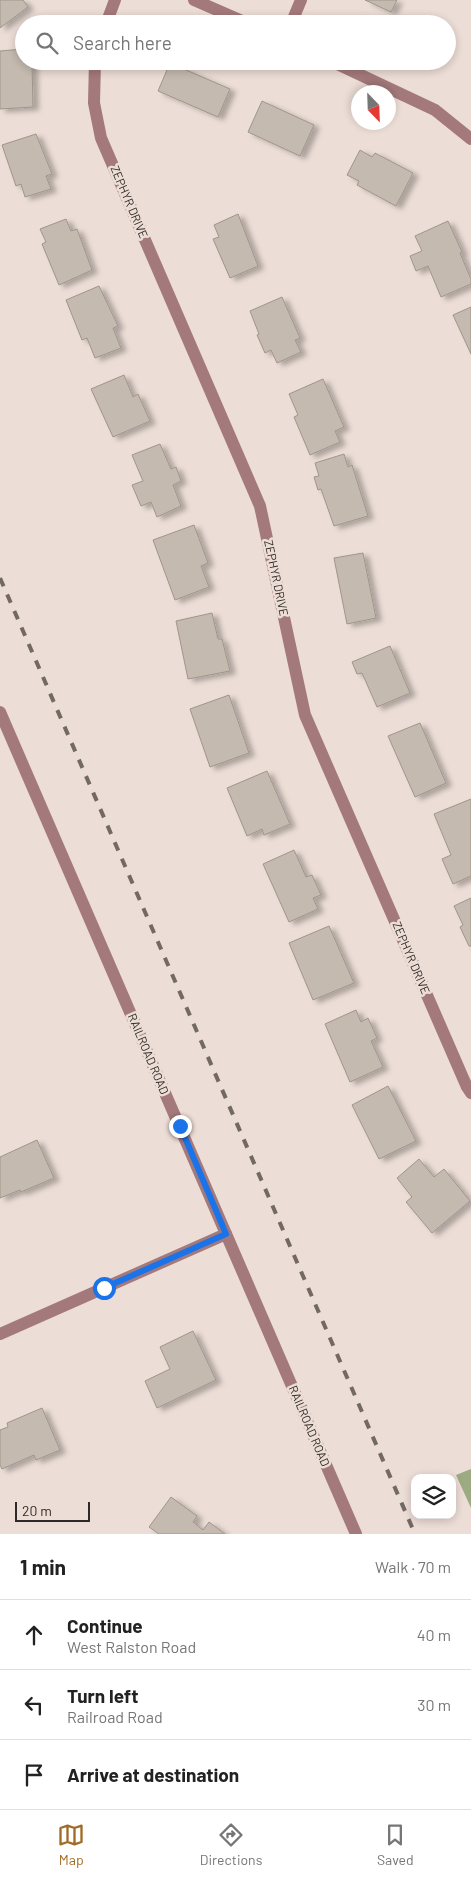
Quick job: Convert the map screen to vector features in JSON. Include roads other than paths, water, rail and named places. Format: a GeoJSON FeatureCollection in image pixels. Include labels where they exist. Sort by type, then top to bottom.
{"type":"FeatureCollection","features":[{"type":"Feature","properties":{"kind":"street"},"geometry":{"type":"LineString","coordinates":[[109,15],[115,0]]}},
{"type":"Feature","properties":{"kind":"street"},"geometry":{"type":"LineString","coordinates":[[194,0],[228,15]]}},
{"type":"Feature","properties":{"kind":"street"},"geometry":{"type":"LineString","coordinates":[[295,15],[301,0]]}},
{"type":"Feature","properties":{"kind":"street","name":"ZEPHYR DRIVE"},"geometry":{"type":"LineString","coordinates":[[95,70],[94,103],[101,138],[260,506],[305,714],[471,1093]]}},
{"type":"Feature","properties":{"kind":"street"},"geometry":{"type":"LineString","coordinates":[[350,70],[435,110],[471,140]]}},
{"type":"Feature","properties":{"kind":"street","name":"RAILROAD ROAD"},"geometry":{"type":"LineString","coordinates":[[0,712],[356,1534]]}},
{"type":"Feature","properties":{"kind":"street"},"geometry":{"type":"LineString","coordinates":[[0,1334],[226,1234]]}},
{"type":"Feature","properties":{"kind":"railway"},"geometry":{"type":"LineString","coordinates":[[0,578],[415,1534]]}}]}
